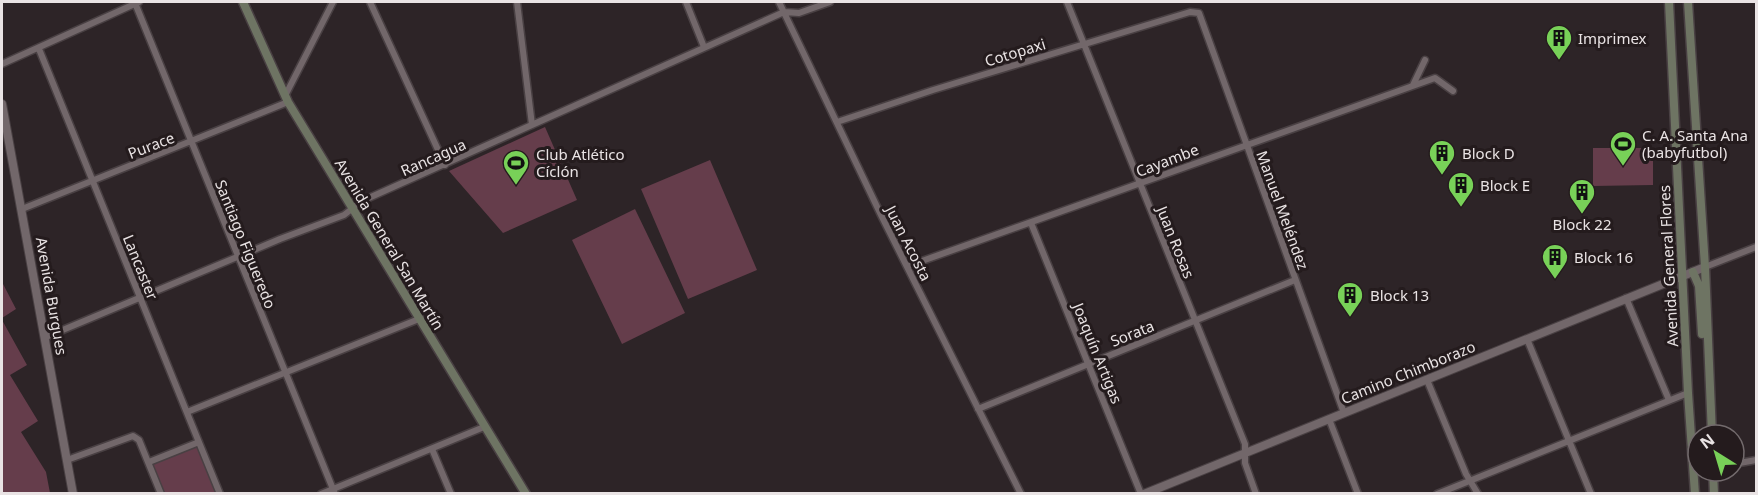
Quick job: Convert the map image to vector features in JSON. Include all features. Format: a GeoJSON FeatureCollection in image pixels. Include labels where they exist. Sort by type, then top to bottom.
{"type":"FeatureCollection","features":[{"type":"Feature","properties":{"kind":"main road","name":"Avenida General San Martín"},"geometry":{"type":"LineString","coordinates":[[243,2],[287,99],[526,494]]}},
{"type":"Feature","properties":{"kind":"main road","name":"Avenida General Flores"},"geometry":{"type":"LineString","coordinates":[[1669,2],[1695,494]]}},
{"type":"Feature","properties":{"kind":"main road"},"geometry":{"type":"LineString","coordinates":[[1688,2],[1705,267],[1711,423]]}},
{"type":"Feature","properties":{"kind":"main road"},"geometry":{"type":"LineString","coordinates":[[1693,272],[1699,286],[1703,356],[1709,375]]}},
{"type":"Feature","properties":{"kind":"street"},"geometry":{"type":"LineString","coordinates":[[2,64],[39,49],[137,2]]}},
{"type":"Feature","properties":{"kind":"street","name":"Santiago Figueredo"},"geometry":{"type":"LineString","coordinates":[[137,2],[334,491]]}},
{"type":"Feature","properties":{"kind":"street"},"geometry":{"type":"LineString","coordinates":[[287,99],[333,2]]}},
{"type":"Feature","properties":{"kind":"street"},"geometry":{"type":"LineString","coordinates":[[370,2],[445,165]]}},
{"type":"Feature","properties":{"kind":"street"},"geometry":{"type":"LineString","coordinates":[[517,2],[532,125]]}},
{"type":"Feature","properties":{"kind":"street"},"geometry":{"type":"LineString","coordinates":[[686,2],[704,47]]}},
{"type":"Feature","properties":{"kind":"street","name":"Juan Acosta"},"geometry":{"type":"LineString","coordinates":[[779,2],[1020,494]]}},
{"type":"Feature","properties":{"kind":"street","name":"Rancagua"},"geometry":{"type":"LineString","coordinates":[[46,337],[238,256],[344,215],[362,201],[784,12],[799,13],[830,2]]}},
{"type":"Feature","properties":{"kind":"street","name":"Juan Rosas"},"geometry":{"type":"LineString","coordinates":[[1067,2],[1245,444],[1245,463],[1256,494]]}},
{"type":"Feature","properties":{"kind":"street","name":"Cotopaxi"},"geometry":{"type":"LineString","coordinates":[[837,122],[1084,43],[1190,12],[1201,15]]}},
{"type":"Feature","properties":{"kind":"street","name":"Manuel Meléndez"},"geometry":{"type":"LineString","coordinates":[[1201,15],[1344,413]]}},
{"type":"Feature","properties":{"kind":"street","name":"Lancaster"},"geometry":{"type":"LineString","coordinates":[[39,49],[220,494]]}},
{"type":"Feature","properties":{"kind":"street"},"geometry":{"type":"LineString","coordinates":[[1413,86],[1425,60]]}},
{"type":"Feature","properties":{"kind":"street","name":"Cayambe"},"geometry":{"type":"LineString","coordinates":[[908,266],[1435,78],[1453,91]]}},
{"type":"Feature","properties":{"kind":"street","name":"Purace"},"geometry":{"type":"LineString","coordinates":[[22,209],[192,142],[287,99]]}},
{"type":"Feature","properties":{"kind":"street","name":"Avenida Burgues"},"geometry":{"type":"LineString","coordinates":[[2,104],[73,494]]}},
{"type":"Feature","properties":{"kind":"street","name":"Joaquín Artigas"},"geometry":{"type":"LineString","coordinates":[[1031,223],[1142,494]]}},
{"type":"Feature","properties":{"kind":"street"},"geometry":{"type":"LineString","coordinates":[[1705,267],[1756,247]]}},
{"type":"Feature","properties":{"kind":"street","name":"Camino Chimborazo"},"geometry":{"type":"LineString","coordinates":[[1142,494],[1705,267]]}},
{"type":"Feature","properties":{"kind":"street","name":"Sorata"},"geometry":{"type":"LineString","coordinates":[[978,409],[1295,280]]}},
{"type":"Feature","properties":{"kind":"street"},"geometry":{"type":"LineString","coordinates":[[1626,298],[1669,400]]}},
{"type":"Feature","properties":{"kind":"street"},"geometry":{"type":"LineString","coordinates":[[187,412],[419,319]]}},
{"type":"Feature","properties":{"kind":"street"},"geometry":{"type":"LineString","coordinates":[[1527,339],[1591,494]]}},
{"type":"Feature","properties":{"kind":"street"},"geometry":{"type":"LineString","coordinates":[[1427,380],[1452,443],[1478,494]]}},
{"type":"Feature","properties":{"kind":"street"},"geometry":{"type":"LineString","coordinates":[[1437,494],[1688,393]]}},
{"type":"Feature","properties":{"kind":"street"},"geometry":{"type":"LineString","coordinates":[[1329,419],[1358,494]]}},
{"type":"Feature","properties":{"kind":"street"},"geometry":{"type":"LineString","coordinates":[[321,494],[334,491],[484,427]]}},
{"type":"Feature","properties":{"kind":"street"},"geometry":{"type":"LineString","coordinates":[[67,460],[128,436],[136,437],[149,462],[161,494]]}},
{"type":"Feature","properties":{"kind":"street"},"geometry":{"type":"LineString","coordinates":[[149,462],[199,442]]}},
{"type":"Feature","properties":{"kind":"street"},"geometry":{"type":"LineString","coordinates":[[432,448],[451,494]]}},
{"type":"Feature","properties":{"kind":"shaded area","name":"Club Atlético Cíclón"},"geometry":{"type":"Polygon","coordinates":[[[545,127],[577,200],[503,233],[449,171],[545,127]]]}},
{"type":"Feature","properties":{"kind":"shaded area","name":"C. A. Santa Ana (babyfutbol)"},"geometry":{"type":"Polygon","coordinates":[[[1593,148],[1653,148],[1653,185],[1593,186],[1593,148]]]}},
{"type":"Feature","properties":{"kind":"shaded area"},"geometry":{"type":"Polygon","coordinates":[[[710,160],[757,270],[688,299],[641,189],[710,160]]]}},
{"type":"Feature","properties":{"kind":"shaded area"},"geometry":{"type":"Polygon","coordinates":[[[635,209],[685,313],[622,344],[572,240],[635,209]]]}},
{"type":"Feature","properties":{"kind":"shaded area"},"geometry":{"type":"Polygon","coordinates":[[[2,282],[16,309],[2,318],[2,282]]]}},
{"type":"Feature","properties":{"kind":"shaded area"},"geometry":{"type":"Polygon","coordinates":[[[2,320],[27,365],[10,375],[38,421],[21,432],[46,472],[50,493],[2,493],[2,320]]]}},
{"type":"Feature","properties":{"kind":"shaded area"},"geometry":{"type":"Polygon","coordinates":[[[197,446],[216,493],[164,493],[152,464],[197,446]]]}},
{"type":"Feature","properties":{"kind":"place","name":"Imprimex"},"geometry":{"type":"Point","coordinates":[1559,61]}},
{"type":"Feature","properties":{"kind":"place","name":"C. A. Santa Ana (babyfutbol)"},"geometry":{"type":"Point","coordinates":[1623,167]}},
{"type":"Feature","properties":{"kind":"place","name":"Block D"},"geometry":{"type":"Point","coordinates":[1442,176]}},
{"type":"Feature","properties":{"kind":"place","name":"Club Atlético Cíclón"},"geometry":{"type":"Point","coordinates":[516,186]}},
{"type":"Feature","properties":{"kind":"place","name":"Block E"},"geometry":{"type":"Point","coordinates":[1461,208]}},
{"type":"Feature","properties":{"kind":"place","name":"Block 22"},"geometry":{"type":"Point","coordinates":[1582,215]}},
{"type":"Feature","properties":{"kind":"place","name":"Block 16"},"geometry":{"type":"Point","coordinates":[1555,280]}},
{"type":"Feature","properties":{"kind":"place","name":"Block 13"},"geometry":{"type":"Point","coordinates":[1350,318]}}]}
